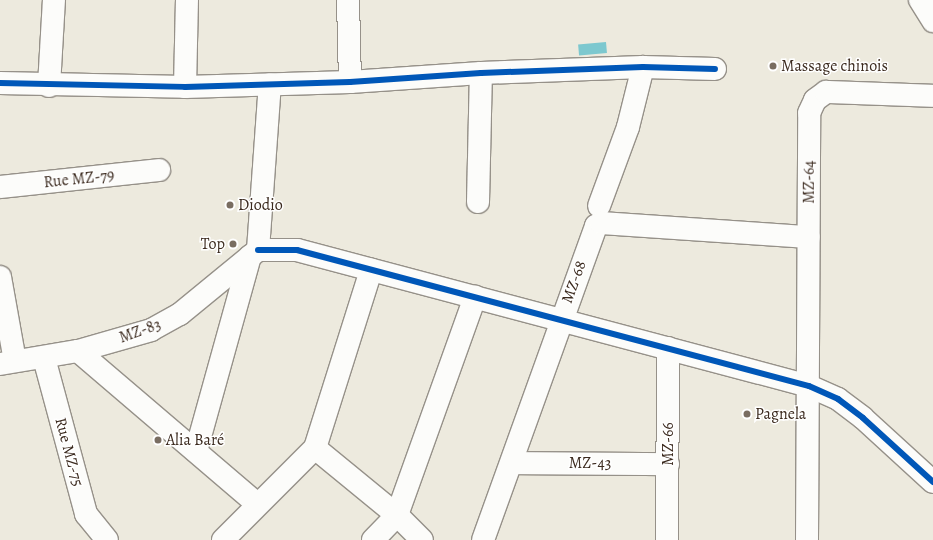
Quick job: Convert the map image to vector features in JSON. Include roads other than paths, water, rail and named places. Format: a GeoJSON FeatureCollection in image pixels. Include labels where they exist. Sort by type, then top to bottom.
{"type":"FeatureCollection","features":[{"type":"Feature","properties":{"kind":"street"},"geometry":{"type":"LineString","coordinates":[[49,86],[54,0]]}},
{"type":"Feature","properties":{"kind":"street"},"geometry":{"type":"LineString","coordinates":[[186,87],[187,0]]}},
{"type":"Feature","properties":{"kind":"street"},"geometry":{"type":"LineString","coordinates":[[348,0],[350,82]]}},
{"type":"Feature","properties":{"kind":"street"},"geometry":{"type":"LineString","coordinates":[[920,0],[933,21]]}},
{"type":"Feature","properties":{"kind":"street"},"geometry":{"type":"LineString","coordinates":[[0,83],[49,86],[186,87],[350,82],[481,73],[643,67],[715,69]]}},
{"type":"Feature","properties":{"kind":"street"},"geometry":{"type":"LineString","coordinates":[[599,206],[628,127],[643,67]]}},
{"type":"Feature","properties":{"kind":"street"},"geometry":{"type":"LineString","coordinates":[[478,202],[481,73]]}},
{"type":"Feature","properties":{"kind":"street"},"geometry":{"type":"LineString","coordinates":[[196,451],[254,253],[270,84]]}},
{"type":"Feature","properties":{"kind":"street","name":"MZ-64"},"geometry":{"type":"LineString","coordinates":[[807,540],[810,386],[809,113],[815,100],[826,92],[933,96]]}},
{"type":"Feature","properties":{"kind":"street","name":"Rue MZ-79"},"geometry":{"type":"LineString","coordinates":[[0,188],[159,170]]}},
{"type":"Feature","properties":{"kind":"street","name":"MZ-68"},"geometry":{"type":"LineString","coordinates":[[491,536],[512,463],[593,230],[601,223],[809,236]]}},
{"type":"Feature","properties":{"kind":"street"},"geometry":{"type":"LineString","coordinates":[[254,253],[297,250],[810,386],[838,399],[863,418],[933,482]]}},
{"type":"Feature","properties":{"kind":"street","name":"MZ-83"},"geometry":{"type":"LineString","coordinates":[[8,362],[44,358],[78,351],[151,330],[180,314],[254,253]]}},
{"type":"Feature","properties":{"kind":"street"},"geometry":{"type":"LineString","coordinates":[[223,540],[257,504],[315,448],[371,270]]}},
{"type":"Feature","properties":{"kind":"street"},"geometry":{"type":"LineString","coordinates":[[0,276],[8,362]]}},
{"type":"Feature","properties":{"kind":"street"},"geometry":{"type":"LineString","coordinates":[[373,540],[397,515],[475,297]]}},
{"type":"Feature","properties":{"kind":"street","name":"MZ-66"},"geometry":{"type":"LineString","coordinates":[[667,540],[668,348]]}},
{"type":"Feature","properties":{"kind":"street"},"geometry":{"type":"LineString","coordinates":[[78,351],[257,504]]}},
{"type":"Feature","properties":{"kind":"street","name":"Rue MZ-75"},"geometry":{"type":"LineString","coordinates":[[44,358],[86,514],[107,540]]}},
{"type":"Feature","properties":{"kind":"street"},"geometry":{"type":"LineString","coordinates":[[315,448],[397,515],[422,540]]}},
{"type":"Feature","properties":{"kind":"street","name":"MZ-43"},"geometry":{"type":"LineString","coordinates":[[512,463],[668,464]]}},
{"type":"Feature","properties":{"kind":"water"},"geometry":{"type":"Polygon","coordinates":[[[606,42],[607,53],[579,55],[578,44],[606,42]]]}},
{"type":"Feature","properties":{"kind":"place","name":"Massage chinois"},"geometry":{"type":"Point","coordinates":[773,66]}},
{"type":"Feature","properties":{"kind":"place","name":"Diodio"},"geometry":{"type":"Point","coordinates":[230,205]}},
{"type":"Feature","properties":{"kind":"place","name":"Top"},"geometry":{"type":"Point","coordinates":[233,244]}},
{"type":"Feature","properties":{"kind":"place","name":"Pagnela"},"geometry":{"type":"Point","coordinates":[747,414]}},
{"type":"Feature","properties":{"kind":"place","name":"Alia Baré"},"geometry":{"type":"Point","coordinates":[158,440]}}]}
